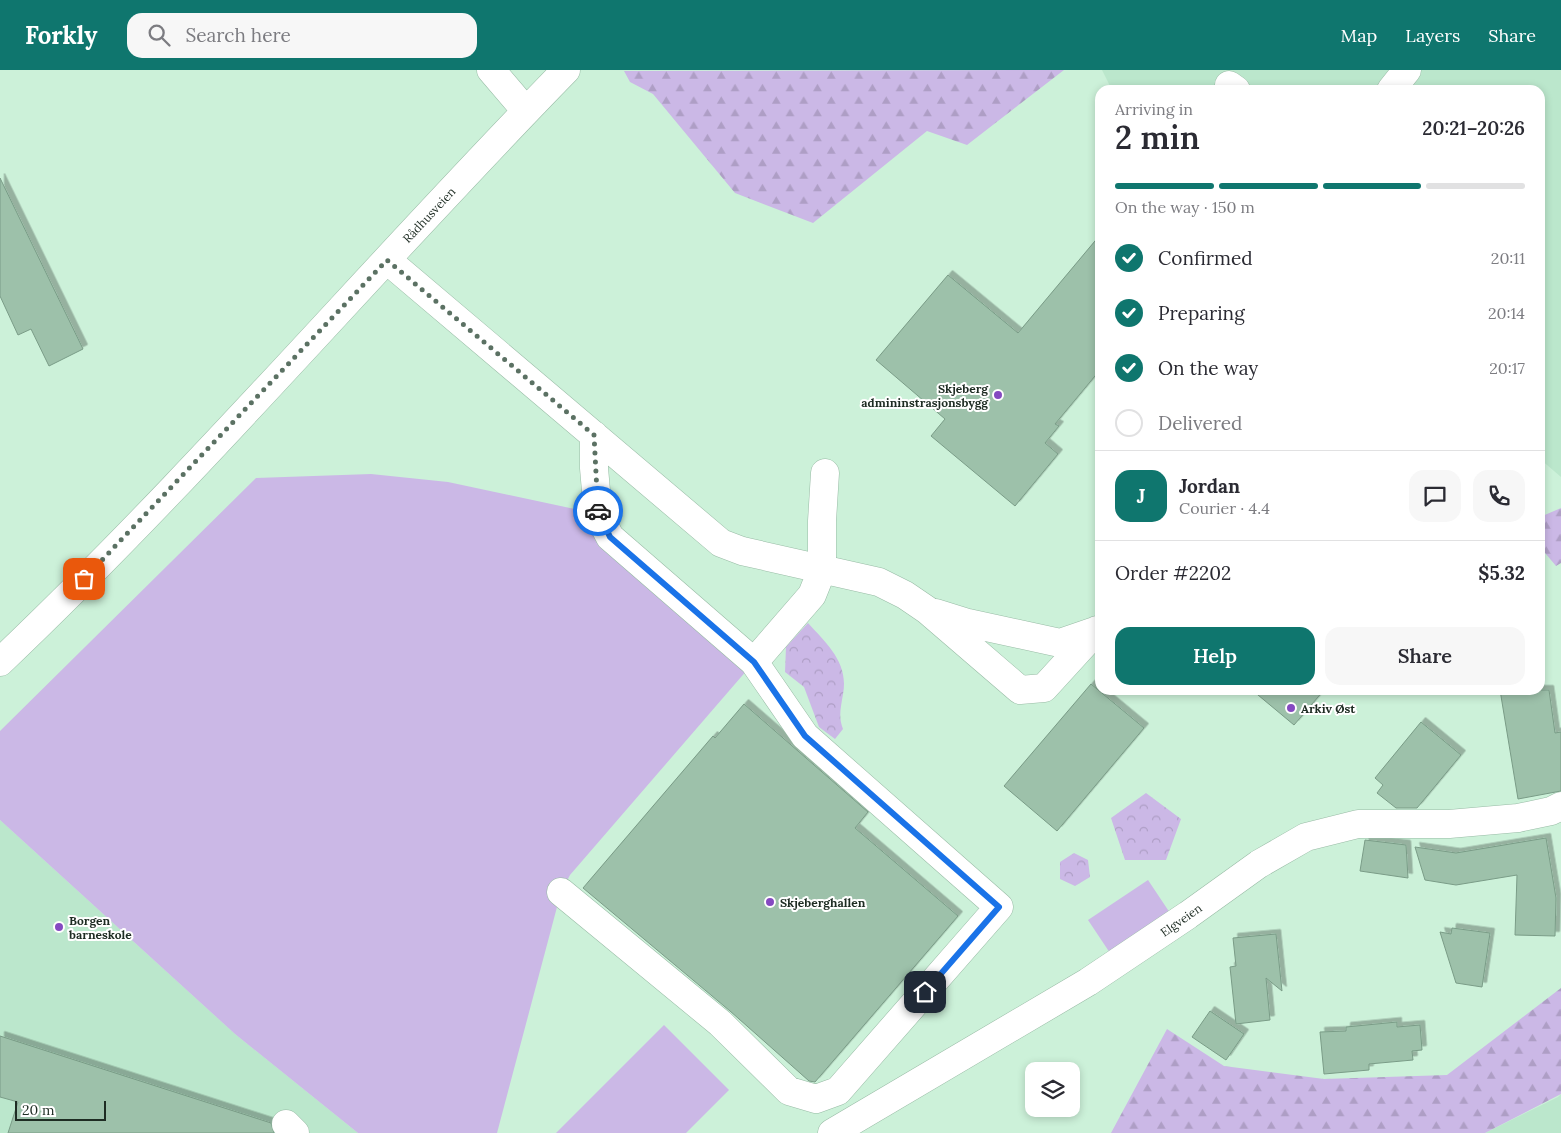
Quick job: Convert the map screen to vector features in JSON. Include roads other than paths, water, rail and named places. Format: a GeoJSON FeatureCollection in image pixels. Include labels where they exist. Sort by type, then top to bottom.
{"type":"FeatureCollection","features":[{"type":"Feature","properties":{"kind":"street"},"geometry":{"type":"LineString","coordinates":[[491,70],[526,111]]}},
{"type":"Feature","properties":{"kind":"street","name":"Rådhusveien"},"geometry":{"type":"LineString","coordinates":[[0,662],[44,620],[566,70]]}},
{"type":"Feature","properties":{"kind":"street"},"geometry":{"type":"LineString","coordinates":[[1395,85],[1407,70]]}},
{"type":"Feature","properties":{"kind":"street"},"geometry":{"type":"LineString","coordinates":[[387,260],[721,542],[742,551],[879,582],[905,595],[927,610],[1020,690],[1044,688],[1095,632]]}},
{"type":"Feature","properties":{"kind":"street"},"geometry":{"type":"LineString","coordinates":[[561,892],[720,1023],[789,1091],[816,1099],[838,1091],[999,907],[805,736],[754,662],[610,537],[598,514],[594,468],[594,435]]}},
{"type":"Feature","properties":{"kind":"street"},"geometry":{"type":"LineString","coordinates":[[754,662],[812,595],[822,570],[822,521],[826,473]]}},
{"type":"Feature","properties":{"kind":"street"},"geometry":{"type":"LineString","coordinates":[[927,610],[968,623],[1060,643],[1095,631]]}},
{"type":"Feature","properties":{"kind":"street","name":"Elgveien"},"geometry":{"type":"LineString","coordinates":[[832,1133],[1088,982],[1188,915],[1259,864],[1306,837],[1358,824],[1449,824],[1518,818],[1551,811],[1561,806]]}},
{"type":"Feature","properties":{"kind":"place","name":"Skjeberg admininstrasjonsbygg"},"geometry":{"type":"Point","coordinates":[998,395]}},
{"type":"Feature","properties":{"kind":"place","name":"Arkiv Øst"},"geometry":{"type":"Point","coordinates":[1291,708]}},
{"type":"Feature","properties":{"kind":"place","name":"Skjeberghallen"},"geometry":{"type":"Point","coordinates":[770,902]}},
{"type":"Feature","properties":{"kind":"place","name":"Borgen barneskole"},"geometry":{"type":"Point","coordinates":[59,927]}}]}
